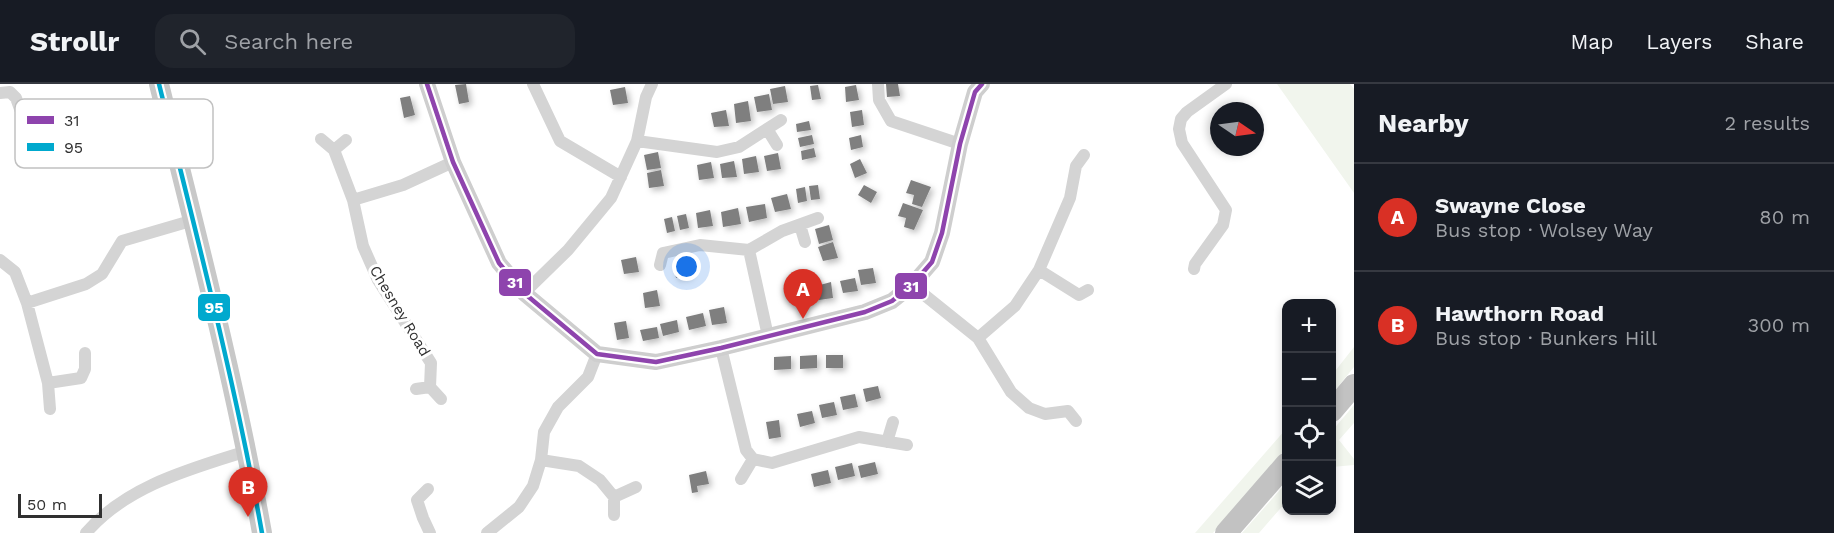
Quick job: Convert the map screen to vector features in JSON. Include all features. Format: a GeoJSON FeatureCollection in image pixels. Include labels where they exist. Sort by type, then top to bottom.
{"type":"FeatureCollection","features":[{"type":"Feature","properties":{"kind":"highway"},"geometry":{"type":"LineString","coordinates":[[1335,407],[1354,385]]}},
{"type":"Feature","properties":{"kind":"highway"},"geometry":{"type":"LineString","coordinates":[[1226,533],[1282,470]]}},
{"type":"Feature","properties":{"kind":"main road"},"geometry":{"type":"LineString","coordinates":[[159,84],[163,99]]}},
{"type":"Feature","properties":{"kind":"main road"},"geometry":{"type":"LineString","coordinates":[[181,168],[247,451],[262,533]]}},
{"type":"Feature","properties":{"kind":"street"},"geometry":{"type":"LineString","coordinates":[[427,84],[453,162],[499,263],[524,293],[597,354],[656,362],[865,312],[892,301],[912,285],[932,262],[942,233],[960,144],[975,92],[982,84]]}},
{"type":"Feature","properties":{"kind":"street"},"geometry":{"type":"LineString","coordinates":[[533,84],[560,141],[621,177]]}},
{"type":"Feature","properties":{"kind":"street"},"geometry":{"type":"LineString","coordinates":[[524,293],[568,250],[611,198],[637,141],[646,97],[652,84]]}},
{"type":"Feature","properties":{"kind":"street"},"geometry":{"type":"LineString","coordinates":[[878,84],[879,100],[891,120],[960,144]]}},
{"type":"Feature","properties":{"kind":"street"},"geometry":{"type":"LineString","coordinates":[[1194,269],[1195,264],[1223,225],[1226,210],[1182,142],[1179,129],[1181,119],[1187,112],[1226,84]]}},
{"type":"Feature","properties":{"kind":"street"},"geometry":{"type":"LineString","coordinates":[[0,93],[10,92],[16,99]]}},
{"type":"Feature","properties":{"kind":"street"},"geometry":{"type":"LineString","coordinates":[[637,141],[717,152],[739,147],[782,120]]}},
{"type":"Feature","properties":{"kind":"street"},"geometry":{"type":"LineString","coordinates":[[767,129],[777,145]]}},
{"type":"Feature","properties":{"kind":"street","name":"Chesney Road"},"geometry":{"type":"LineString","coordinates":[[321,139],[334,150],[353,200],[363,246],[378,280],[431,363],[430,387]]}},
{"type":"Feature","properties":{"kind":"street"},"geometry":{"type":"LineString","coordinates":[[334,150],[346,140]]}},
{"type":"Feature","properties":{"kind":"street"},"geometry":{"type":"LineString","coordinates":[[978,338],[1015,306],[1039,270],[1070,198],[1076,166],[1084,155]]}},
{"type":"Feature","properties":{"kind":"street"},"geometry":{"type":"LineString","coordinates":[[1064,160],[1076,166]]}},
{"type":"Feature","properties":{"kind":"street"},"geometry":{"type":"LineString","coordinates":[[353,200],[403,185],[453,162]]}},
{"type":"Feature","properties":{"kind":"street"},"geometry":{"type":"LineString","coordinates":[[660,254],[700,244],[749,250],[782,231],[818,218]]}},
{"type":"Feature","properties":{"kind":"street"},"geometry":{"type":"LineString","coordinates":[[27,303],[59,294],[102,274],[122,241],[194,220]]}},
{"type":"Feature","properties":{"kind":"street"},"geometry":{"type":"LineString","coordinates":[[800,225],[805,242]]}},
{"type":"Feature","properties":{"kind":"street"},"geometry":{"type":"LineString","coordinates":[[749,250],[768,336]]}},
{"type":"Feature","properties":{"kind":"street"},"geometry":{"type":"LineString","coordinates":[[0,260],[15,272],[27,303],[48,383],[50,409]]}},
{"type":"Feature","properties":{"kind":"street"},"geometry":{"type":"LineString","coordinates":[[1039,270],[1082,297]]}},
{"type":"Feature","properties":{"kind":"street"},"geometry":{"type":"LineString","coordinates":[[912,285],[978,338],[1011,393],[1029,408],[1045,414],[1072,411]]}},
{"type":"Feature","properties":{"kind":"street"},"geometry":{"type":"LineString","coordinates":[[721,348],[746,450],[753,459],[772,463],[859,436],[907,445]]}},
{"type":"Feature","properties":{"kind":"street"},"geometry":{"type":"LineString","coordinates":[[48,383],[81,378],[85,369],[85,353]]}},
{"type":"Feature","properties":{"kind":"street"},"geometry":{"type":"LineString","coordinates":[[495,531],[519,507],[533,486],[541,460],[544,432],[558,407],[588,377],[597,354]]}},
{"type":"Feature","properties":{"kind":"street"},"geometry":{"type":"LineString","coordinates":[[416,389],[430,387],[441,399]]}},
{"type":"Feature","properties":{"kind":"street"},"geometry":{"type":"LineString","coordinates":[[887,442],[892,422]]}},
{"type":"Feature","properties":{"kind":"street"},"geometry":{"type":"LineString","coordinates":[[86,533],[110,510],[134,493],[169,478],[247,451]]}},
{"type":"Feature","properties":{"kind":"street"},"geometry":{"type":"LineString","coordinates":[[741,479],[753,459]]}},
{"type":"Feature","properties":{"kind":"street"},"geometry":{"type":"LineString","coordinates":[[541,460],[579,466],[600,480],[614,498],[614,515]]}},
{"type":"Feature","properties":{"kind":"street"},"geometry":{"type":"LineString","coordinates":[[614,498],[636,488]]}},
{"type":"Feature","properties":{"kind":"street"},"geometry":{"type":"LineString","coordinates":[[417,500],[428,489]]}},
{"type":"Feature","properties":{"kind":"street"},"geometry":{"type":"LineString","coordinates":[[404,494],[417,500],[430,533]]}},
{"type":"Feature","properties":{"kind":"shaded area"},"geometry":{"type":"Polygon","coordinates":[[[1277,84],[1350,84],[1354,89],[1354,193],[1277,84]]]}},
{"type":"Feature","properties":{"kind":"shaded area"},"geometry":{"type":"Polygon","coordinates":[[[1354,347],[1354,367],[1336,389],[1336,370],[1354,347]]]}},
{"type":"Feature","properties":{"kind":"shaded area"},"geometry":{"type":"Polygon","coordinates":[[[1354,405],[1354,423],[1339,440],[1354,459],[1354,465],[1336,467],[1336,426],[1354,405]]]}},
{"type":"Feature","properties":{"kind":"shaded area"},"geometry":{"type":"Polygon","coordinates":[[[1282,434],[1282,453],[1213,533],[1195,533],[1282,434]]]}},
{"type":"Feature","properties":{"kind":"shaded area"},"geometry":{"type":"Polygon","coordinates":[[[1282,488],[1282,507],[1259,533],[1242,533],[1282,488]]]}},
{"type":"Feature","properties":{"kind":"building"},"geometry":{"type":"Polygon","coordinates":[[[466,84],[469,102],[459,104],[455,85],[466,84]]]}},
{"type":"Feature","properties":{"kind":"building"},"geometry":{"type":"Polygon","coordinates":[[[886,84],[898,84],[900,96],[887,97],[886,84]]]}},
{"type":"Feature","properties":{"kind":"building"},"geometry":{"type":"Polygon","coordinates":[[[818,85],[821,99],[812,100],[810,86],[818,85]]]}},
{"type":"Feature","properties":{"kind":"building"},"geometry":{"type":"Polygon","coordinates":[[[856,85],[859,100],[846,102],[845,87],[856,85]]]}},
{"type":"Feature","properties":{"kind":"building"},"geometry":{"type":"Polygon","coordinates":[[[785,86],[788,102],[773,104],[770,89],[785,86]]]}},
{"type":"Feature","properties":{"kind":"building"},"geometry":{"type":"Polygon","coordinates":[[[625,87],[628,103],[613,105],[610,90],[625,87]]]}},
{"type":"Feature","properties":{"kind":"building"},"geometry":{"type":"Polygon","coordinates":[[[769,94],[772,110],[757,112],[754,97],[769,94]]]}},
{"type":"Feature","properties":{"kind":"building"},"geometry":{"type":"Polygon","coordinates":[[[410,96],[415,115],[404,118],[400,98],[410,96]]]}},
{"type":"Feature","properties":{"kind":"building"},"geometry":{"type":"Polygon","coordinates":[[[748,101],[751,121],[736,123],[734,104],[748,101]]]}},
{"type":"Feature","properties":{"kind":"building"},"geometry":{"type":"Polygon","coordinates":[[[726,110],[729,126],[714,127],[711,113],[726,110]]]}},
{"type":"Feature","properties":{"kind":"building"},"geometry":{"type":"Polygon","coordinates":[[[862,110],[864,125],[852,127],[850,112],[862,110]]]}},
{"type":"Feature","properties":{"kind":"building"},"geometry":{"type":"Polygon","coordinates":[[[809,121],[811,130],[797,132],[796,124],[809,121]]]}},
{"type":"Feature","properties":{"kind":"building"},"geometry":{"type":"Polygon","coordinates":[[[812,135],[814,144],[800,147],[798,138],[812,135]]]}},
{"type":"Feature","properties":{"kind":"building"},"geometry":{"type":"Polygon","coordinates":[[[861,135],[863,147],[851,150],[849,138],[861,135]]]}},
{"type":"Feature","properties":{"kind":"building"},"geometry":{"type":"Polygon","coordinates":[[[814,148],[816,157],[802,160],[801,151],[814,148]]]}},
{"type":"Feature","properties":{"kind":"building"},"geometry":{"type":"Polygon","coordinates":[[[658,152],[661,168],[647,170],[644,155],[658,152]]]}},
{"type":"Feature","properties":{"kind":"building"},"geometry":{"type":"Polygon","coordinates":[[[778,153],[781,169],[767,171],[764,156],[778,153]]]}},
{"type":"Feature","properties":{"kind":"building"},"geometry":{"type":"Polygon","coordinates":[[[756,156],[759,172],[744,174],[742,159],[756,156]]]}},
{"type":"Feature","properties":{"kind":"building"},"geometry":{"type":"Polygon","coordinates":[[[860,159],[867,173],[855,178],[850,164],[860,159]]]}},
{"type":"Feature","properties":{"kind":"building"},"geometry":{"type":"Polygon","coordinates":[[[734,161],[737,177],[722,178],[720,164],[734,161]]]}},
{"type":"Feature","properties":{"kind":"building"},"geometry":{"type":"Polygon","coordinates":[[[711,162],[714,178],[699,180],[697,165],[711,162]]]}},
{"type":"Feature","properties":{"kind":"building"},"geometry":{"type":"Polygon","coordinates":[[[661,170],[664,186],[649,188],[647,173],[661,170]]]}},
{"type":"Feature","properties":{"kind":"building"},"geometry":{"type":"Polygon","coordinates":[[[911,180],[931,187],[922,207],[912,204],[914,195],[906,193],[911,180]]]}},
{"type":"Feature","properties":{"kind":"building"},"geometry":{"type":"Polygon","coordinates":[[[818,185],[820,199],[811,200],[809,186],[818,185]]]}},
{"type":"Feature","properties":{"kind":"building"},"geometry":{"type":"Polygon","coordinates":[[[864,185],[877,192],[871,203],[858,195],[864,185]]]}},
{"type":"Feature","properties":{"kind":"building"},"geometry":{"type":"Polygon","coordinates":[[[805,187],[807,201],[798,203],[796,189],[805,187]]]}},
{"type":"Feature","properties":{"kind":"building"},"geometry":{"type":"Polygon","coordinates":[[[787,194],[791,209],[775,212],[771,198],[787,194]]]}},
{"type":"Feature","properties":{"kind":"building"},"geometry":{"type":"Polygon","coordinates":[[[903,203],[923,210],[914,230],[904,227],[906,218],[898,216],[903,203]]]}},
{"type":"Feature","properties":{"kind":"building"},"geometry":{"type":"Polygon","coordinates":[[[765,204],[767,218],[749,222],[746,207],[765,204]]]}},
{"type":"Feature","properties":{"kind":"building"},"geometry":{"type":"Polygon","coordinates":[[[738,208],[741,224],[723,227],[721,212],[738,208]]]}},
{"type":"Feature","properties":{"kind":"building"},"geometry":{"type":"Polygon","coordinates":[[[710,210],[713,226],[698,228],[696,213],[710,210]]]}},
{"type":"Feature","properties":{"kind":"building"},"geometry":{"type":"Polygon","coordinates":[[[686,214],[689,228],[680,230],[677,216],[686,214]]]}},
{"type":"Feature","properties":{"kind":"building"},"geometry":{"type":"Polygon","coordinates":[[[672,217],[675,231],[667,233],[664,219],[672,217]]]}},
{"type":"Feature","properties":{"kind":"building"},"geometry":{"type":"Polygon","coordinates":[[[829,225],[833,240],[819,244],[815,229],[829,225]]]}},
{"type":"Feature","properties":{"kind":"building"},"geometry":{"type":"Polygon","coordinates":[[[833,242],[838,258],[823,261],[818,247],[833,242]]]}},
{"type":"Feature","properties":{"kind":"building"},"geometry":{"type":"Polygon","coordinates":[[[636,257],[639,272],[624,274],[621,260],[636,257]]]}},
{"type":"Feature","properties":{"kind":"building"},"geometry":{"type":"Polygon","coordinates":[[[687,260],[690,276],[676,278],[673,263],[687,260]]]}},
{"type":"Feature","properties":{"kind":"building"},"geometry":{"type":"Polygon","coordinates":[[[873,268],[876,283],[861,285],[858,270],[873,268]]]}},
{"type":"Feature","properties":{"kind":"building"},"geometry":{"type":"Polygon","coordinates":[[[855,278],[858,291],[843,293],[840,281],[855,278]]]}},
{"type":"Feature","properties":{"kind":"building"},"geometry":{"type":"Polygon","coordinates":[[[819,281],[820,285],[831,282],[833,298],[819,300],[818,297],[812,298],[808,283],[819,281]]]}},
{"type":"Feature","properties":{"kind":"building"},"geometry":{"type":"Polygon","coordinates":[[[657,290],[660,306],[645,308],[643,293],[657,290]]]}},
{"type":"Feature","properties":{"kind":"building"},"geometry":{"type":"Polygon","coordinates":[[[724,307],[727,323],[712,325],[709,310],[724,307]]]}},
{"type":"Feature","properties":{"kind":"building"},"geometry":{"type":"Polygon","coordinates":[[[703,313],[706,326],[689,330],[686,317],[703,313]]]}},
{"type":"Feature","properties":{"kind":"building"},"geometry":{"type":"Polygon","coordinates":[[[677,320],[679,332],[663,336],[660,324],[677,320]]]}},
{"type":"Feature","properties":{"kind":"building"},"geometry":{"type":"Polygon","coordinates":[[[626,321],[629,338],[617,340],[614,323],[626,321]]]}},
{"type":"Feature","properties":{"kind":"building"},"geometry":{"type":"Polygon","coordinates":[[[657,327],[659,338],[643,341],[640,330],[657,327]]]}},
{"type":"Feature","properties":{"kind":"building"},"geometry":{"type":"Polygon","coordinates":[[[817,355],[817,368],[800,369],[800,356],[817,355]]]}},
{"type":"Feature","properties":{"kind":"building"},"geometry":{"type":"Polygon","coordinates":[[[826,355],[843,355],[843,368],[826,368],[826,355]]]}},
{"type":"Feature","properties":{"kind":"building"},"geometry":{"type":"Polygon","coordinates":[[[791,356],[791,369],[774,370],[774,357],[791,356]]]}},
{"type":"Feature","properties":{"kind":"building"},"geometry":{"type":"Polygon","coordinates":[[[878,386],[881,398],[866,402],[863,389],[878,386]]]}},
{"type":"Feature","properties":{"kind":"building"},"geometry":{"type":"Polygon","coordinates":[[[855,394],[858,407],[843,410],[840,397],[855,394]]]}},
{"type":"Feature","properties":{"kind":"building"},"geometry":{"type":"Polygon","coordinates":[[[834,402],[837,415],[822,418],[819,405],[834,402]]]}},
{"type":"Feature","properties":{"kind":"building"},"geometry":{"type":"Polygon","coordinates":[[[812,411],[815,423],[800,427],[797,414],[812,411]]]}},
{"type":"Feature","properties":{"kind":"building"},"geometry":{"type":"Polygon","coordinates":[[[779,420],[781,437],[769,439],[766,422],[779,420]]]}},
{"type":"Feature","properties":{"kind":"building"},"geometry":{"type":"Polygon","coordinates":[[[875,462],[878,474],[861,478],[858,466],[875,462]]]}},
{"type":"Feature","properties":{"kind":"building"},"geometry":{"type":"Polygon","coordinates":[[[852,463],[855,476],[838,480],[835,467],[852,463]]]}},
{"type":"Feature","properties":{"kind":"building"},"geometry":{"type":"Polygon","coordinates":[[[828,470],[831,483],[814,487],[811,474],[828,470]]]}},
{"type":"Feature","properties":{"kind":"building"},"geometry":{"type":"Polygon","coordinates":[[[706,471],[709,484],[697,486],[698,492],[692,493],[689,475],[706,471]]]}},
{"type":"Feature","properties":{"kind":"transit line","name":"95"},"geometry":{"type":"LineString","coordinates":[[159,84],[163,99]]}},
{"type":"Feature","properties":{"kind":"transit line","name":"31"},"geometry":{"type":"LineString","coordinates":[[427,84],[453,162],[499,263],[524,293],[597,354],[656,362],[865,312],[892,301],[912,285],[932,262],[942,233],[960,144],[975,92],[982,84]]}},
{"type":"Feature","properties":{"kind":"transit line","name":"95"},"geometry":{"type":"LineString","coordinates":[[180,168],[227,364],[262,533]]}},
{"type":"Feature","properties":{"kind":"place","name":"Swayne Close"},"geometry":{"type":"Point","coordinates":[803,319]}},
{"type":"Feature","properties":{"kind":"place","name":"Hawthorn Road"},"geometry":{"type":"Point","coordinates":[248,517]}}]}
